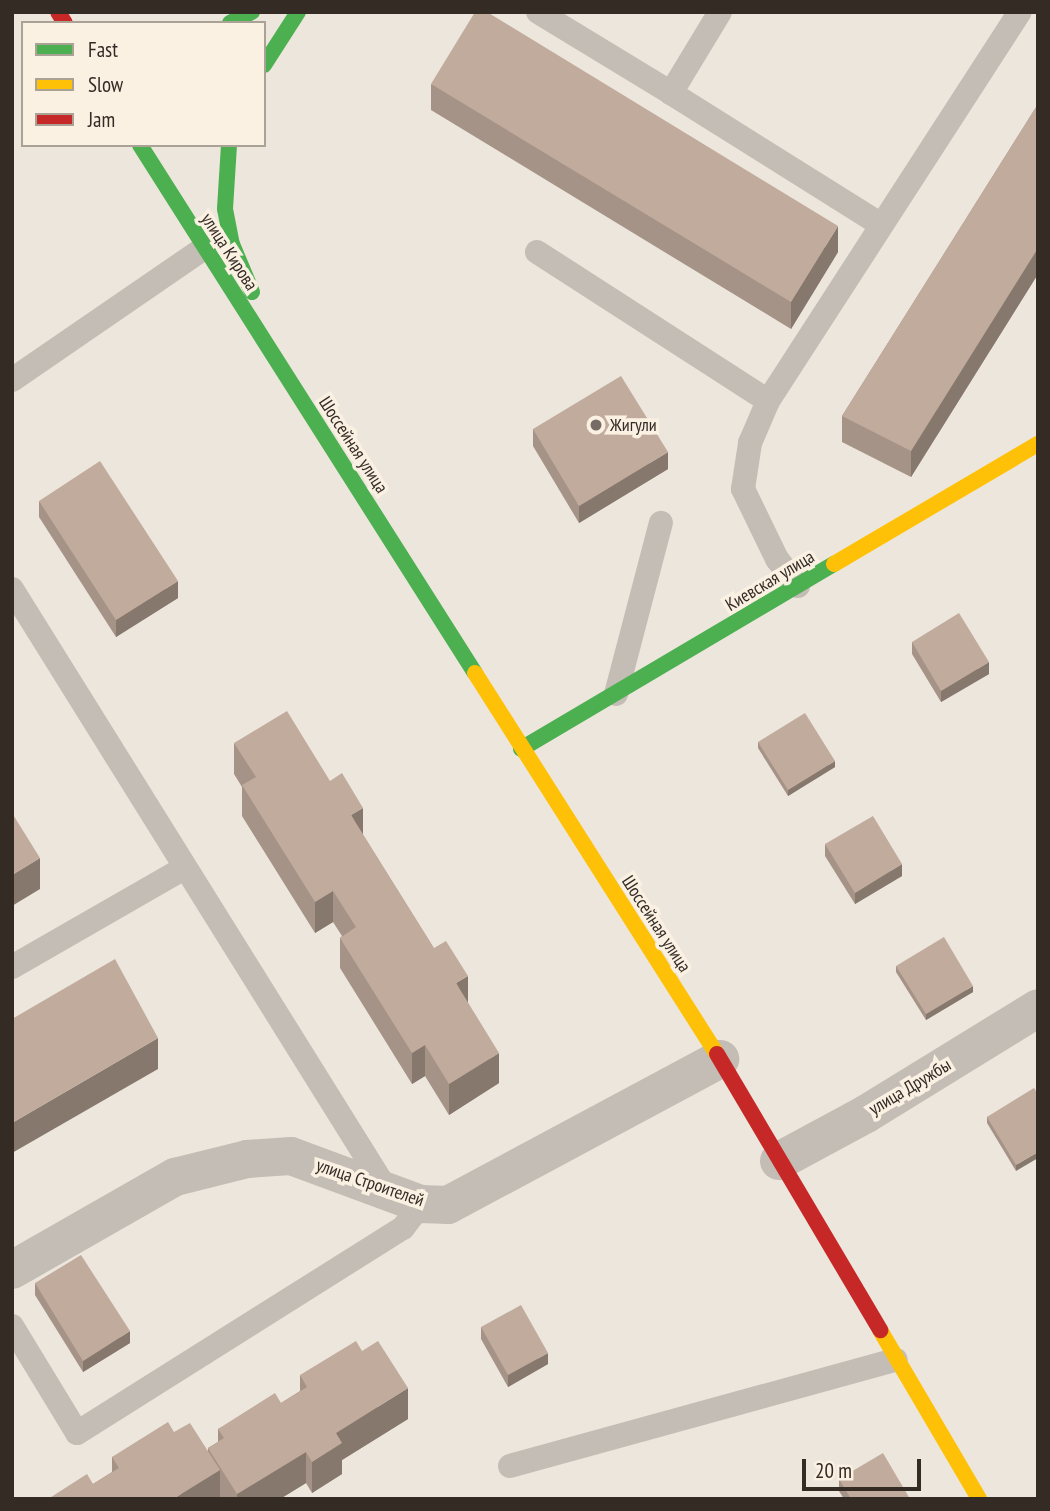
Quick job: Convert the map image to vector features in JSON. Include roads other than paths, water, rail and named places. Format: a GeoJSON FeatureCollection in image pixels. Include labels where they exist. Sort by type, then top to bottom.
{"type":"FeatureCollection","features":[{"type":"Feature","properties":{"kind":"main road"},"geometry":{"type":"LineString","coordinates":[[233,21],[252,12]]}},
{"type":"Feature","properties":{"kind":"main road"},"geometry":{"type":"LineString","coordinates":[[266,62],[298,12]]}},
{"type":"Feature","properties":{"kind":"main road","name":"улица Кирова"},"geometry":{"type":"LineString","coordinates":[[141,147],[287,378]]}},
{"type":"Feature","properties":{"kind":"main road"},"geometry":{"type":"LineString","coordinates":[[229,147],[225,209],[232,244],[287,378]]}},
{"type":"Feature","properties":{"kind":"main road","name":"Шоссейная улица"},"geometry":{"type":"LineString","coordinates":[[287,378],[720,1059],[979,1499]]}},
{"type":"Feature","properties":{"kind":"main road","name":"Киевская улица"},"geometry":{"type":"LineString","coordinates":[[521,749],[1038,444]]}},
{"type":"Feature","properties":{"kind":"street","name":"улица Дружбы"},"geometry":{"type":"LineString","coordinates":[[779,1161],[866,1114],[1038,1008]]}},
{"type":"Feature","properties":{"kind":"street","name":"улица Строителей"},"geometry":{"type":"LineString","coordinates":[[12,1270],[175,1177],[212,1165],[291,1156],[386,1189],[421,1205],[448,1205],[720,1059]]}},
{"type":"Feature","properties":{"kind":"lane"},"geometry":{"type":"LineString","coordinates":[[538,12],[880,225]]}},
{"type":"Feature","properties":{"kind":"lane"},"geometry":{"type":"LineString","coordinates":[[671,93],[720,12]]}},
{"type":"Feature","properties":{"kind":"lane"},"geometry":{"type":"LineString","coordinates":[[798,586],[777,559],[743,489],[750,443],[768,401],[1020,12]]}},
{"type":"Feature","properties":{"kind":"lane"},"geometry":{"type":"LineString","coordinates":[[12,380],[204,248]]}},
{"type":"Feature","properties":{"kind":"lane"},"geometry":{"type":"LineString","coordinates":[[537,252],[768,401]]}},
{"type":"Feature","properties":{"kind":"lane"},"geometry":{"type":"LineString","coordinates":[[616,694],[661,523]]}},
{"type":"Feature","properties":{"kind":"lane"},"geometry":{"type":"LineString","coordinates":[[12,589],[386,1189]]}},
{"type":"Feature","properties":{"kind":"lane"},"geometry":{"type":"LineString","coordinates":[[12,967],[184,868]]}},
{"type":"Feature","properties":{"kind":"lane"},"geometry":{"type":"LineString","coordinates":[[12,1326],[78,1433],[403,1228],[421,1205]]}},
{"type":"Feature","properties":{"kind":"lane"},"geometry":{"type":"LineString","coordinates":[[510,1466],[896,1360]]}},
{"type":"Feature","properties":{"kind":"place","name":"Жигули"},"geometry":{"type":"Point","coordinates":[596,425]}}]}
